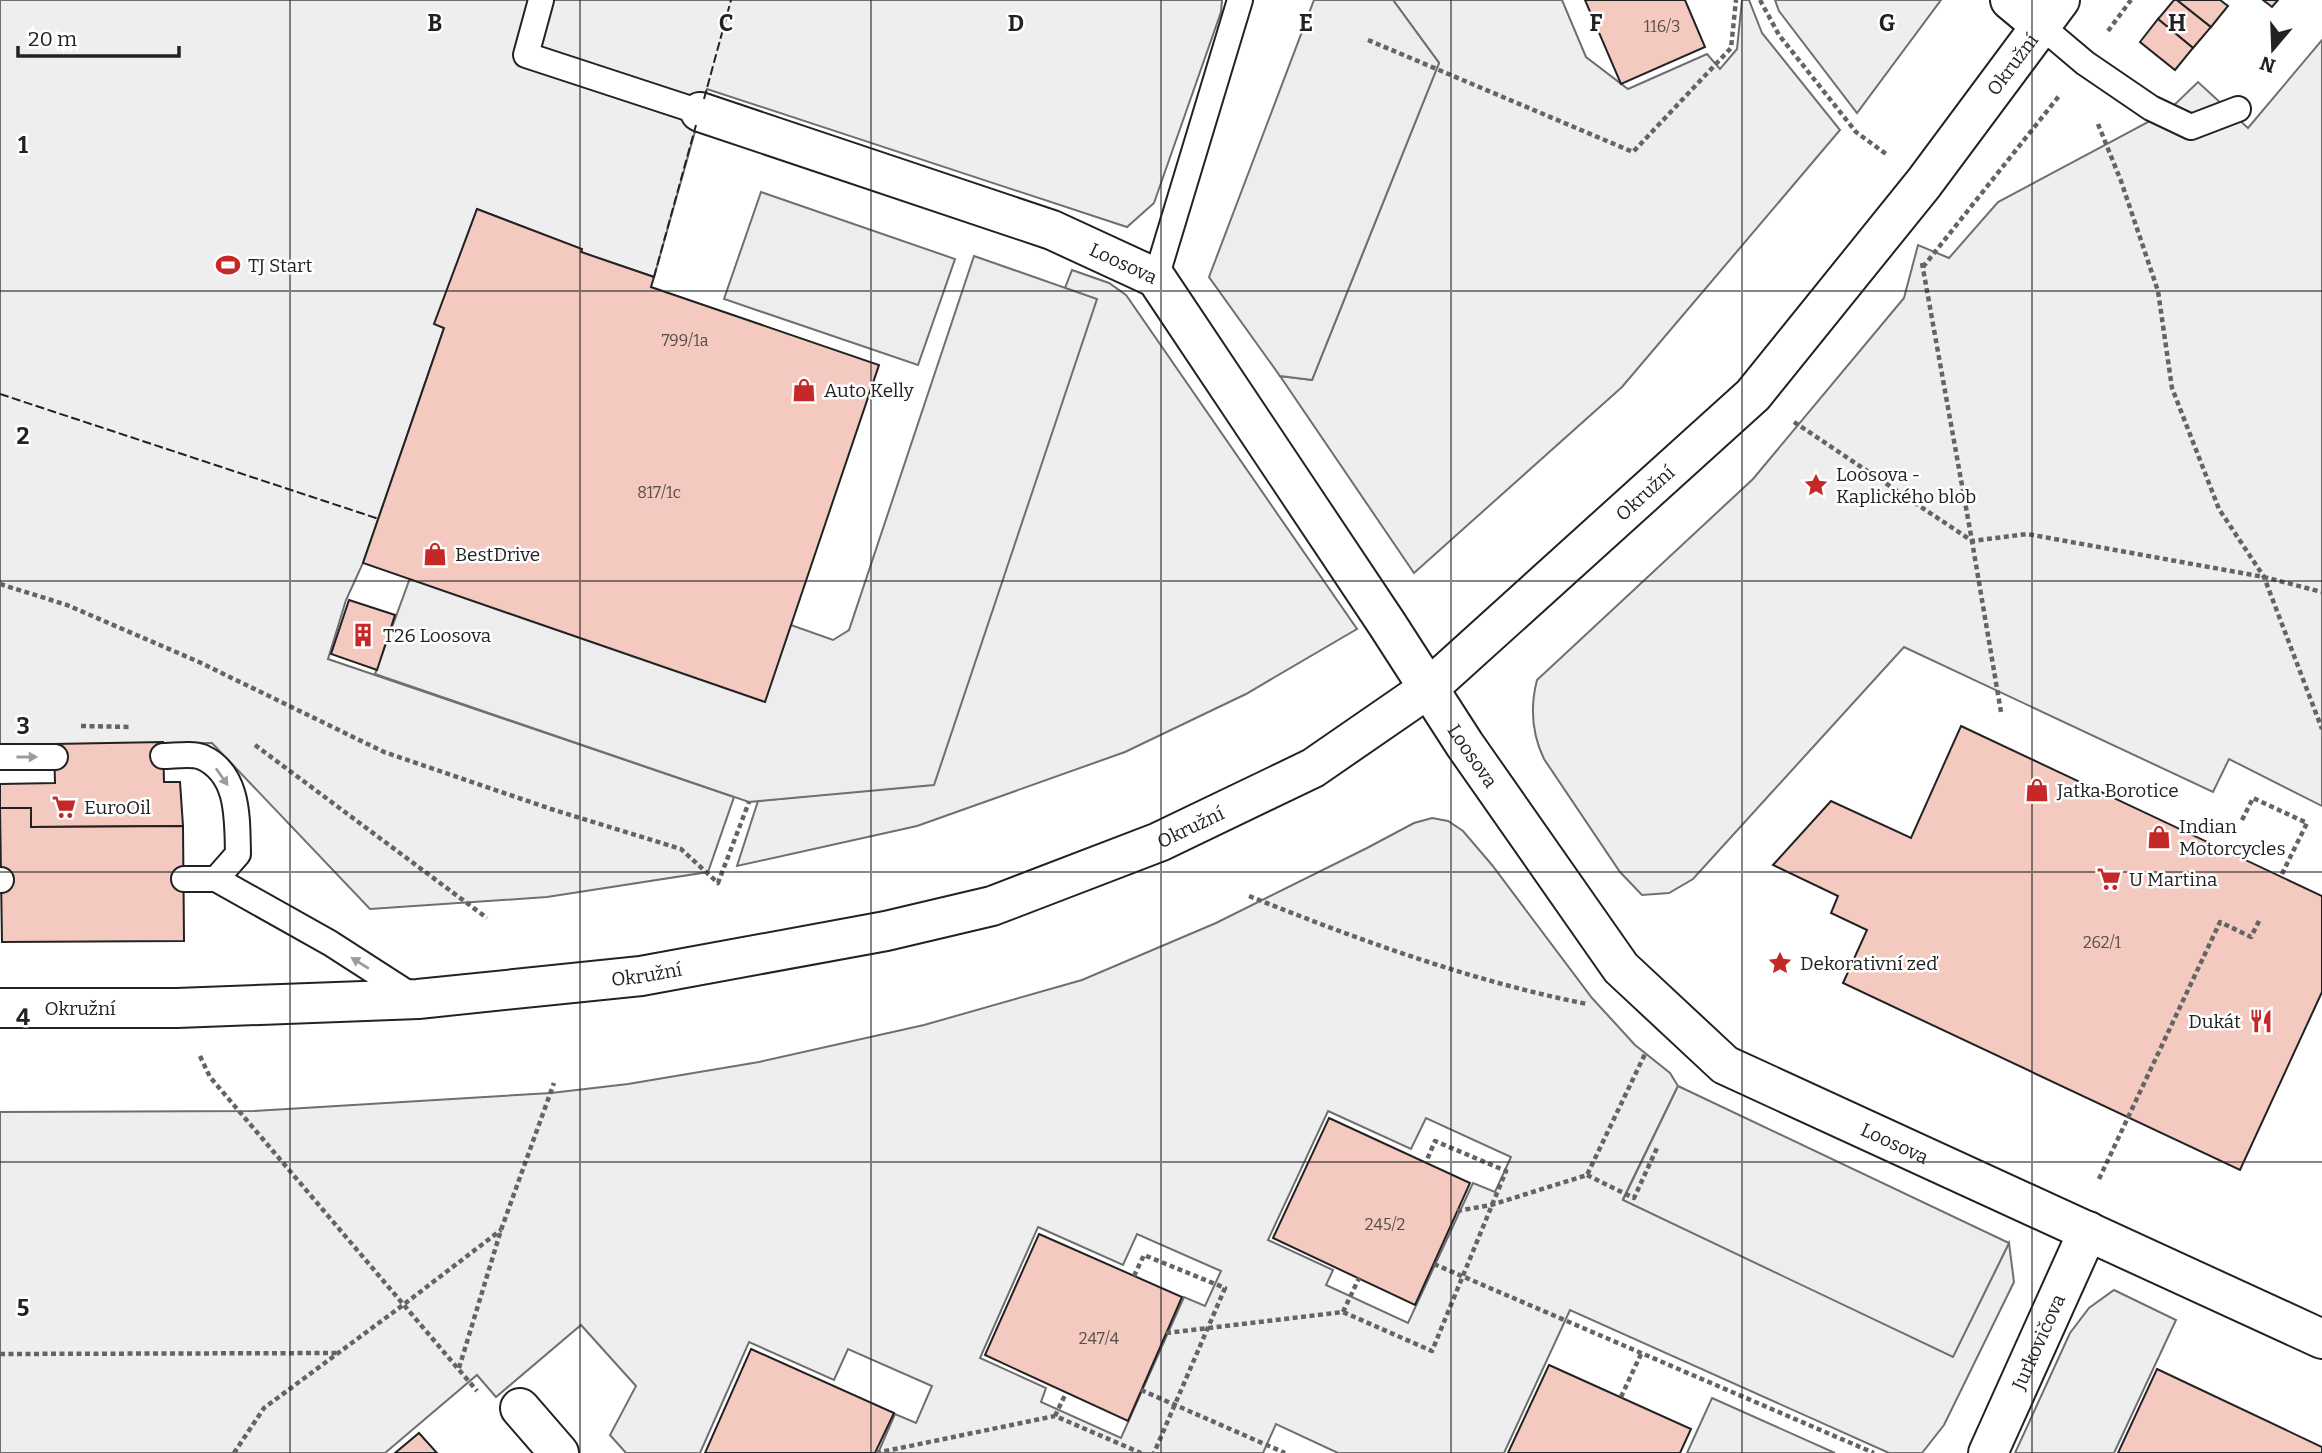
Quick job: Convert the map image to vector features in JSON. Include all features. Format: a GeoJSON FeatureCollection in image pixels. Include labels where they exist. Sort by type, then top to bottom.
{"type":"FeatureCollection","features":[{"type":"Feature","properties":{"kind":"street"},"geometry":{"type":"LineString","coordinates":[[2010,0],[2050,13]]}},
{"type":"Feature","properties":{"kind":"street","name":"Okružní"},"geometry":{"type":"LineString","coordinates":[[0,1008],[177,1008],[418,999],[641,976],[886,931],[992,906],[1159,842],[1313,768],[1429,688],[1753,395],[1924,183],[2050,13]]}},
{"type":"Feature","properties":{"kind":"street","name":"Loosova"},"geometry":{"type":"LineString","coordinates":[[700,112],[1052,230],[1156,278],[1465,745],[1621,968],[1725,1065],[2322,1339]]}},
{"type":"Feature","properties":{"kind":"street","name":"Jurkovičova"},"geometry":{"type":"LineString","coordinates":[[1988,1453],[2088,1231]]}},
{"type":"Feature","properties":{"kind":"street"},"geometry":{"type":"LineString","coordinates":[[520,1408],[558,1453]]}},
{"type":"Feature","properties":{"kind":"lane"},"geometry":{"type":"LineString","coordinates":[[541,0],[526,55],[700,112]]}},
{"type":"Feature","properties":{"kind":"lane"},"geometry":{"type":"LineString","coordinates":[[1156,278],[1240,0]]}},
{"type":"Feature","properties":{"kind":"lane"},"geometry":{"type":"LineString","coordinates":[[2050,13],[2081,68],[2151,108],[2191,127],[2238,109]]}},
{"type":"Feature","properties":{"kind":"lane"},"geometry":{"type":"LineString","coordinates":[[163,757],[200,756],[223,773],[236,802],[238,854],[216,879]]}},
{"type":"Feature","properties":{"kind":"lane"},"geometry":{"type":"LineString","coordinates":[[0,757],[55,757]]}},
{"type":"Feature","properties":{"kind":"lane"},"geometry":{"type":"LineString","coordinates":[[184,879],[216,879],[330,943],[418,999]]}},
{"type":"Feature","properties":{"kind":"path"},"geometry":{"type":"LineString","coordinates":[[1368,40],[1633,152],[1731,48],[1736,0]]}},
{"type":"Feature","properties":{"kind":"path"},"geometry":{"type":"LineString","coordinates":[[1760,0],[1779,35],[1856,132],[1886,154]]}},
{"type":"Feature","properties":{"kind":"path"},"geometry":{"type":"LineString","coordinates":[[1923,268],[2081,68],[2131,0]]}},
{"type":"Feature","properties":{"kind":"path"},"geometry":{"type":"LineString","coordinates":[[2081,68],[2158,292],[2172,388],[2219,509],[2264,576],[2322,729]]}},
{"type":"Feature","properties":{"kind":"path"},"geometry":{"type":"LineString","coordinates":[[1944,230],[1959,212]]}},
{"type":"Feature","properties":{"kind":"path"},"geometry":{"type":"LineString","coordinates":[[1921,256],[2001,712]]}},
{"type":"Feature","properties":{"kind":"path"},"geometry":{"type":"LineString","coordinates":[[1793,421],[1972,541],[2027,534],[2264,576],[2322,592]]}},
{"type":"Feature","properties":{"kind":"path"},"geometry":{"type":"LineString","coordinates":[[0,584],[67,605],[199,662],[384,752],[551,809],[681,849],[718,883],[749,802]]}},
{"type":"Feature","properties":{"kind":"path"},"geometry":{"type":"LineString","coordinates":[[2242,820],[2253,798],[2307,823],[2281,876]]}},
{"type":"Feature","properties":{"kind":"path"},"geometry":{"type":"LineString","coordinates":[[1249,896],[1338,932],[1510,987],[1591,1005]]}},
{"type":"Feature","properties":{"kind":"path"},"geometry":{"type":"LineString","coordinates":[[2099,1179],[2220,922],[2251,937],[2260,919]]}},
{"type":"Feature","properties":{"kind":"path"},"geometry":{"type":"LineString","coordinates":[[177,1008],[210,1077],[481,1397]]}},
{"type":"Feature","properties":{"kind":"path"},"geometry":{"type":"LineString","coordinates":[[1587,1175],[1649,1045],[1673,1017]]}},
{"type":"Feature","properties":{"kind":"path"},"geometry":{"type":"LineString","coordinates":[[459,1368],[501,1230],[554,1083]]}},
{"type":"Feature","properties":{"kind":"path"},"geometry":{"type":"LineString","coordinates":[[1166,1333],[1343,1312],[1432,1351],[1506,1171],[1435,1141],[1426,1162]]}},
{"type":"Feature","properties":{"kind":"path"},"geometry":{"type":"LineString","coordinates":[[1457,1212],[1491,1205],[1587,1175],[1634,1198],[1657,1148]]}},
{"type":"Feature","properties":{"kind":"path"},"geometry":{"type":"LineString","coordinates":[[234,1453],[264,1408],[501,1230]]}},
{"type":"Feature","properties":{"kind":"path"},"geometry":{"type":"LineString","coordinates":[[1134,1276],[1144,1255],[1225,1287],[1154,1453]]}},
{"type":"Feature","properties":{"kind":"path"},"geometry":{"type":"LineString","coordinates":[[1434,1264],[1874,1453]]}},
{"type":"Feature","properties":{"kind":"path"},"geometry":{"type":"LineString","coordinates":[[1343,1312],[1359,1279]]}},
{"type":"Feature","properties":{"kind":"path"},"geometry":{"type":"LineString","coordinates":[[0,1354],[338,1353]]}},
{"type":"Feature","properties":{"kind":"path"},"geometry":{"type":"LineString","coordinates":[[1621,1397],[1641,1354]]}},
{"type":"Feature","properties":{"kind":"path"},"geometry":{"type":"LineString","coordinates":[[1141,1390],[1285,1453]]}},
{"type":"Feature","properties":{"kind":"path"},"geometry":{"type":"LineString","coordinates":[[1055,1416],[1066,1393]]}},
{"type":"Feature","properties":{"kind":"path"},"geometry":{"type":"LineString","coordinates":[[876,1453],[1055,1416],[1141,1453]]}},
{"type":"Feature","properties":{"kind":"path"},"geometry":{"type":"LineString","coordinates":[[910,1453],[914,1445]]}},
{"type":"Feature","properties":{"kind":"shaded area"},"geometry":{"type":"Polygon","coordinates":[[[0,0],[1222,0],[1221,12],[1154,203],[1127,227],[707,89],[654,277],[581,252],[581,249],[477,209],[435,324],[444,328],[363,563],[346,600],[328,659],[734,797],[708,872],[547,897],[370,909],[212,743],[0,745],[0,0]]]}},
{"type":"Feature","properties":{"kind":"shaded area"},"geometry":{"type":"Polygon","coordinates":[[[1314,0],[1393,0],[1439,63],[1312,380],[1280,376],[1209,277],[1314,0]]]}},
{"type":"Feature","properties":{"kind":"shaded area"},"geometry":{"type":"Polygon","coordinates":[[[1393,0],[1562,0],[1586,57],[1628,89],[1707,54],[1720,69],[1737,49],[1742,0],[1749,0],[1762,33],[1840,130],[1622,387],[1414,573],[1280,376],[1312,380],[1439,63],[1393,0]]]}},
{"type":"Feature","properties":{"kind":"shaded area"},"geometry":{"type":"Polygon","coordinates":[[[1775,0],[1941,0],[1857,113],[1779,11],[1775,0]]]}},
{"type":"Feature","properties":{"kind":"shaded area"},"geometry":{"type":"Polygon","coordinates":[[[2322,40],[2322,806],[2229,759],[2213,792],[1904,647],[1693,879],[1669,893],[1642,895],[1620,872],[1544,759],[1533,720],[1537,680],[1753,479],[1904,298],[1918,245],[1949,258],[1998,202],[2167,112],[2198,82],[2248,128],[2322,40]]]}},
{"type":"Feature","properties":{"kind":"shaded area"},"geometry":{"type":"Polygon","coordinates":[[[761,192],[955,259],[918,365],[724,299],[761,192]]]}},
{"type":"Feature","properties":{"kind":"shaded area"},"geometry":{"type":"Polygon","coordinates":[[[974,256],[1097,299],[934,785],[749,802],[375,674],[410,578],[791,625],[833,640],[849,630],[974,256]]]}},
{"type":"Feature","properties":{"kind":"shaded area"},"geometry":{"type":"Polygon","coordinates":[[[1072,270],[1109,283],[1126,295],[1357,629],[1246,694],[1125,752],[917,826],[737,866],[758,801],[934,784],[1096,299],[1065,288],[1072,270]]]}},
{"type":"Feature","properties":{"kind":"shaded area"},"geometry":{"type":"Polygon","coordinates":[[[1432,818],[1448,821],[1463,831],[1492,865],[1592,998],[1635,1045],[1670,1073],[1678,1086],[1623,1199],[1953,1356],[2009,1243],[2014,1282],[1944,1425],[1922,1453],[1889,1453],[1570,1310],[1504,1453],[1338,1453],[1276,1424],[1263,1453],[878,1453],[895,1414],[916,1423],[932,1386],[848,1349],[834,1380],[749,1342],[700,1453],[626,1453],[610,1435],[636,1386],[581,1325],[496,1397],[477,1375],[385,1453],[0,1453],[0,1112],[254,1111],[551,1093],[628,1084],[759,1062],[924,1025],[1082,980],[1216,923],[1414,823],[1432,818]],[[1328,1111],[1268,1240],[1333,1270],[1326,1285],[1408,1323],[1473,1183],[1495,1192],[1511,1157],[1426,1118],[1411,1149],[1328,1111]],[[1038,1227],[980,1358],[1046,1388],[1041,1402],[1121,1438],[1184,1297],[1205,1306],[1221,1271],[1137,1234],[1123,1265],[1038,1227]]]}},
{"type":"Feature","properties":{"kind":"shaded area"},"geometry":{"type":"Polygon","coordinates":[[[1678,1086],[2009,1243],[1953,1357],[1623,1200],[1678,1086]]]}},
{"type":"Feature","properties":{"kind":"shaded area"},"geometry":{"type":"Polygon","coordinates":[[[2114,1290],[2176,1320],[2114,1453],[2015,1453],[2070,1333],[2089,1308],[2114,1290]]]}},
{"type":"Feature","properties":{"kind":"shaded area"},"geometry":{"type":"Polygon","coordinates":[[[1712,1398],[1835,1453],[1687,1453],[1712,1398]]]}},
{"type":"Feature","properties":{"kind":"building"},"geometry":{"type":"Polygon","coordinates":[[[1585,0],[1685,0],[1705,47],[1621,84],[1585,0]]]}},
{"type":"Feature","properties":{"kind":"building"},"geometry":{"type":"Polygon","coordinates":[[[2174,0],[2211,27],[2193,48],[2158,19],[2174,0]]]}},
{"type":"Feature","properties":{"kind":"building"},"geometry":{"type":"Polygon","coordinates":[[[2177,0],[2220,0],[2228,6],[2211,27],[2177,0]]]}},
{"type":"Feature","properties":{"kind":"building"},"geometry":{"type":"Polygon","coordinates":[[[2263,0],[2278,0],[2272,7],[2263,0]]]}},
{"type":"Feature","properties":{"kind":"building"},"geometry":{"type":"Polygon","coordinates":[[[2158,19],[2193,48],[2175,70],[2140,42],[2158,19]]]}},
{"type":"Feature","properties":{"kind":"building"},"geometry":{"type":"Polygon","coordinates":[[[477,209],[582,249],[581,252],[654,277],[651,287],[879,365],[765,702],[363,563],[444,328],[434,324],[477,209]]]}},
{"type":"Feature","properties":{"kind":"building","name":"T26 Loosova"},"geometry":{"type":"Polygon","coordinates":[[[349,600],[395,615],[377,670],[331,654],[349,600]]]}},
{"type":"Feature","properties":{"kind":"building"},"geometry":{"type":"Polygon","coordinates":[[[1961,726],[2322,896],[2322,992],[2240,1170],[1843,983],[1867,930],[1831,913],[1838,896],[1773,865],[1831,801],[1911,838],[1961,726]]]}},
{"type":"Feature","properties":{"kind":"building"},"geometry":{"type":"Polygon","coordinates":[[[163,742],[164,782],[180,782],[183,826],[31,827],[31,808],[0,808],[0,784],[55,783],[54,744],[163,742]]]}},
{"type":"Feature","properties":{"kind":"building"},"geometry":{"type":"Polygon","coordinates":[[[0,808],[31,808],[31,827],[183,826],[184,941],[2,942],[0,808]]]}},
{"type":"Feature","properties":{"kind":"building"},"geometry":{"type":"Polygon","coordinates":[[[1329,1118],[1470,1183],[1415,1305],[1273,1238],[1329,1118]]]}},
{"type":"Feature","properties":{"kind":"building"},"geometry":{"type":"Polygon","coordinates":[[[1039,1234],[1182,1297],[1128,1421],[985,1355],[1039,1234]]]}},
{"type":"Feature","properties":{"kind":"building"},"geometry":{"type":"Polygon","coordinates":[[[751,1349],[894,1413],[875,1453],[705,1453],[751,1349]]]}},
{"type":"Feature","properties":{"kind":"building"},"geometry":{"type":"Polygon","coordinates":[[[1549,1365],[1691,1429],[1680,1453],[1508,1453],[1549,1365]]]}},
{"type":"Feature","properties":{"kind":"building"},"geometry":{"type":"Polygon","coordinates":[[[2157,1369],[2322,1447],[2322,1453],[2118,1453],[2157,1369]]]}},
{"type":"Feature","properties":{"kind":"building"},"geometry":{"type":"Polygon","coordinates":[[[419,1433],[437,1453],[395,1453],[419,1433]]]}},
{"type":"Feature","properties":{"kind":"fence"},"geometry":{"type":"LineString","coordinates":[[704,99],[731,0]]}},
{"type":"Feature","properties":{"kind":"fence"},"geometry":{"type":"LineString","coordinates":[[654,277],[696,125]]}},
{"type":"Feature","properties":{"kind":"fence"},"geometry":{"type":"LineString","coordinates":[[0,394],[379,519]]}},
{"type":"Feature","properties":{"kind":"place","name":"TJ Start"},"geometry":{"type":"Point","coordinates":[228,265]}},
{"type":"Feature","properties":{"kind":"place","name":"Auto Kelly"},"geometry":{"type":"Point","coordinates":[804,390]}},
{"type":"Feature","properties":{"kind":"place","name":"Loosova - Kaplického blob"},"geometry":{"type":"Point","coordinates":[1816,485]}},
{"type":"Feature","properties":{"kind":"place","name":"BestDrive"},"geometry":{"type":"Point","coordinates":[435,554]}},
{"type":"Feature","properties":{"kind":"place","name":"T26 Loosova"},"geometry":{"type":"Point","coordinates":[363,635]}},
{"type":"Feature","properties":{"kind":"place","name":"Jatka Borotice"},"geometry":{"type":"Point","coordinates":[2037,790]}},
{"type":"Feature","properties":{"kind":"place","name":"EuroOil"},"geometry":{"type":"Point","coordinates":[64,807]}},
{"type":"Feature","properties":{"kind":"place","name":"Indian Motorcycles"},"geometry":{"type":"Point","coordinates":[2159,837]}},
{"type":"Feature","properties":{"kind":"place","name":"U Martina"},"geometry":{"type":"Point","coordinates":[2109,879]}},
{"type":"Feature","properties":{"kind":"place","name":"Dekorativní zeď"},"geometry":{"type":"Point","coordinates":[1780,963]}},
{"type":"Feature","properties":{"kind":"place","name":"Dukát"},"geometry":{"type":"Point","coordinates":[2261,1021]}}]}
